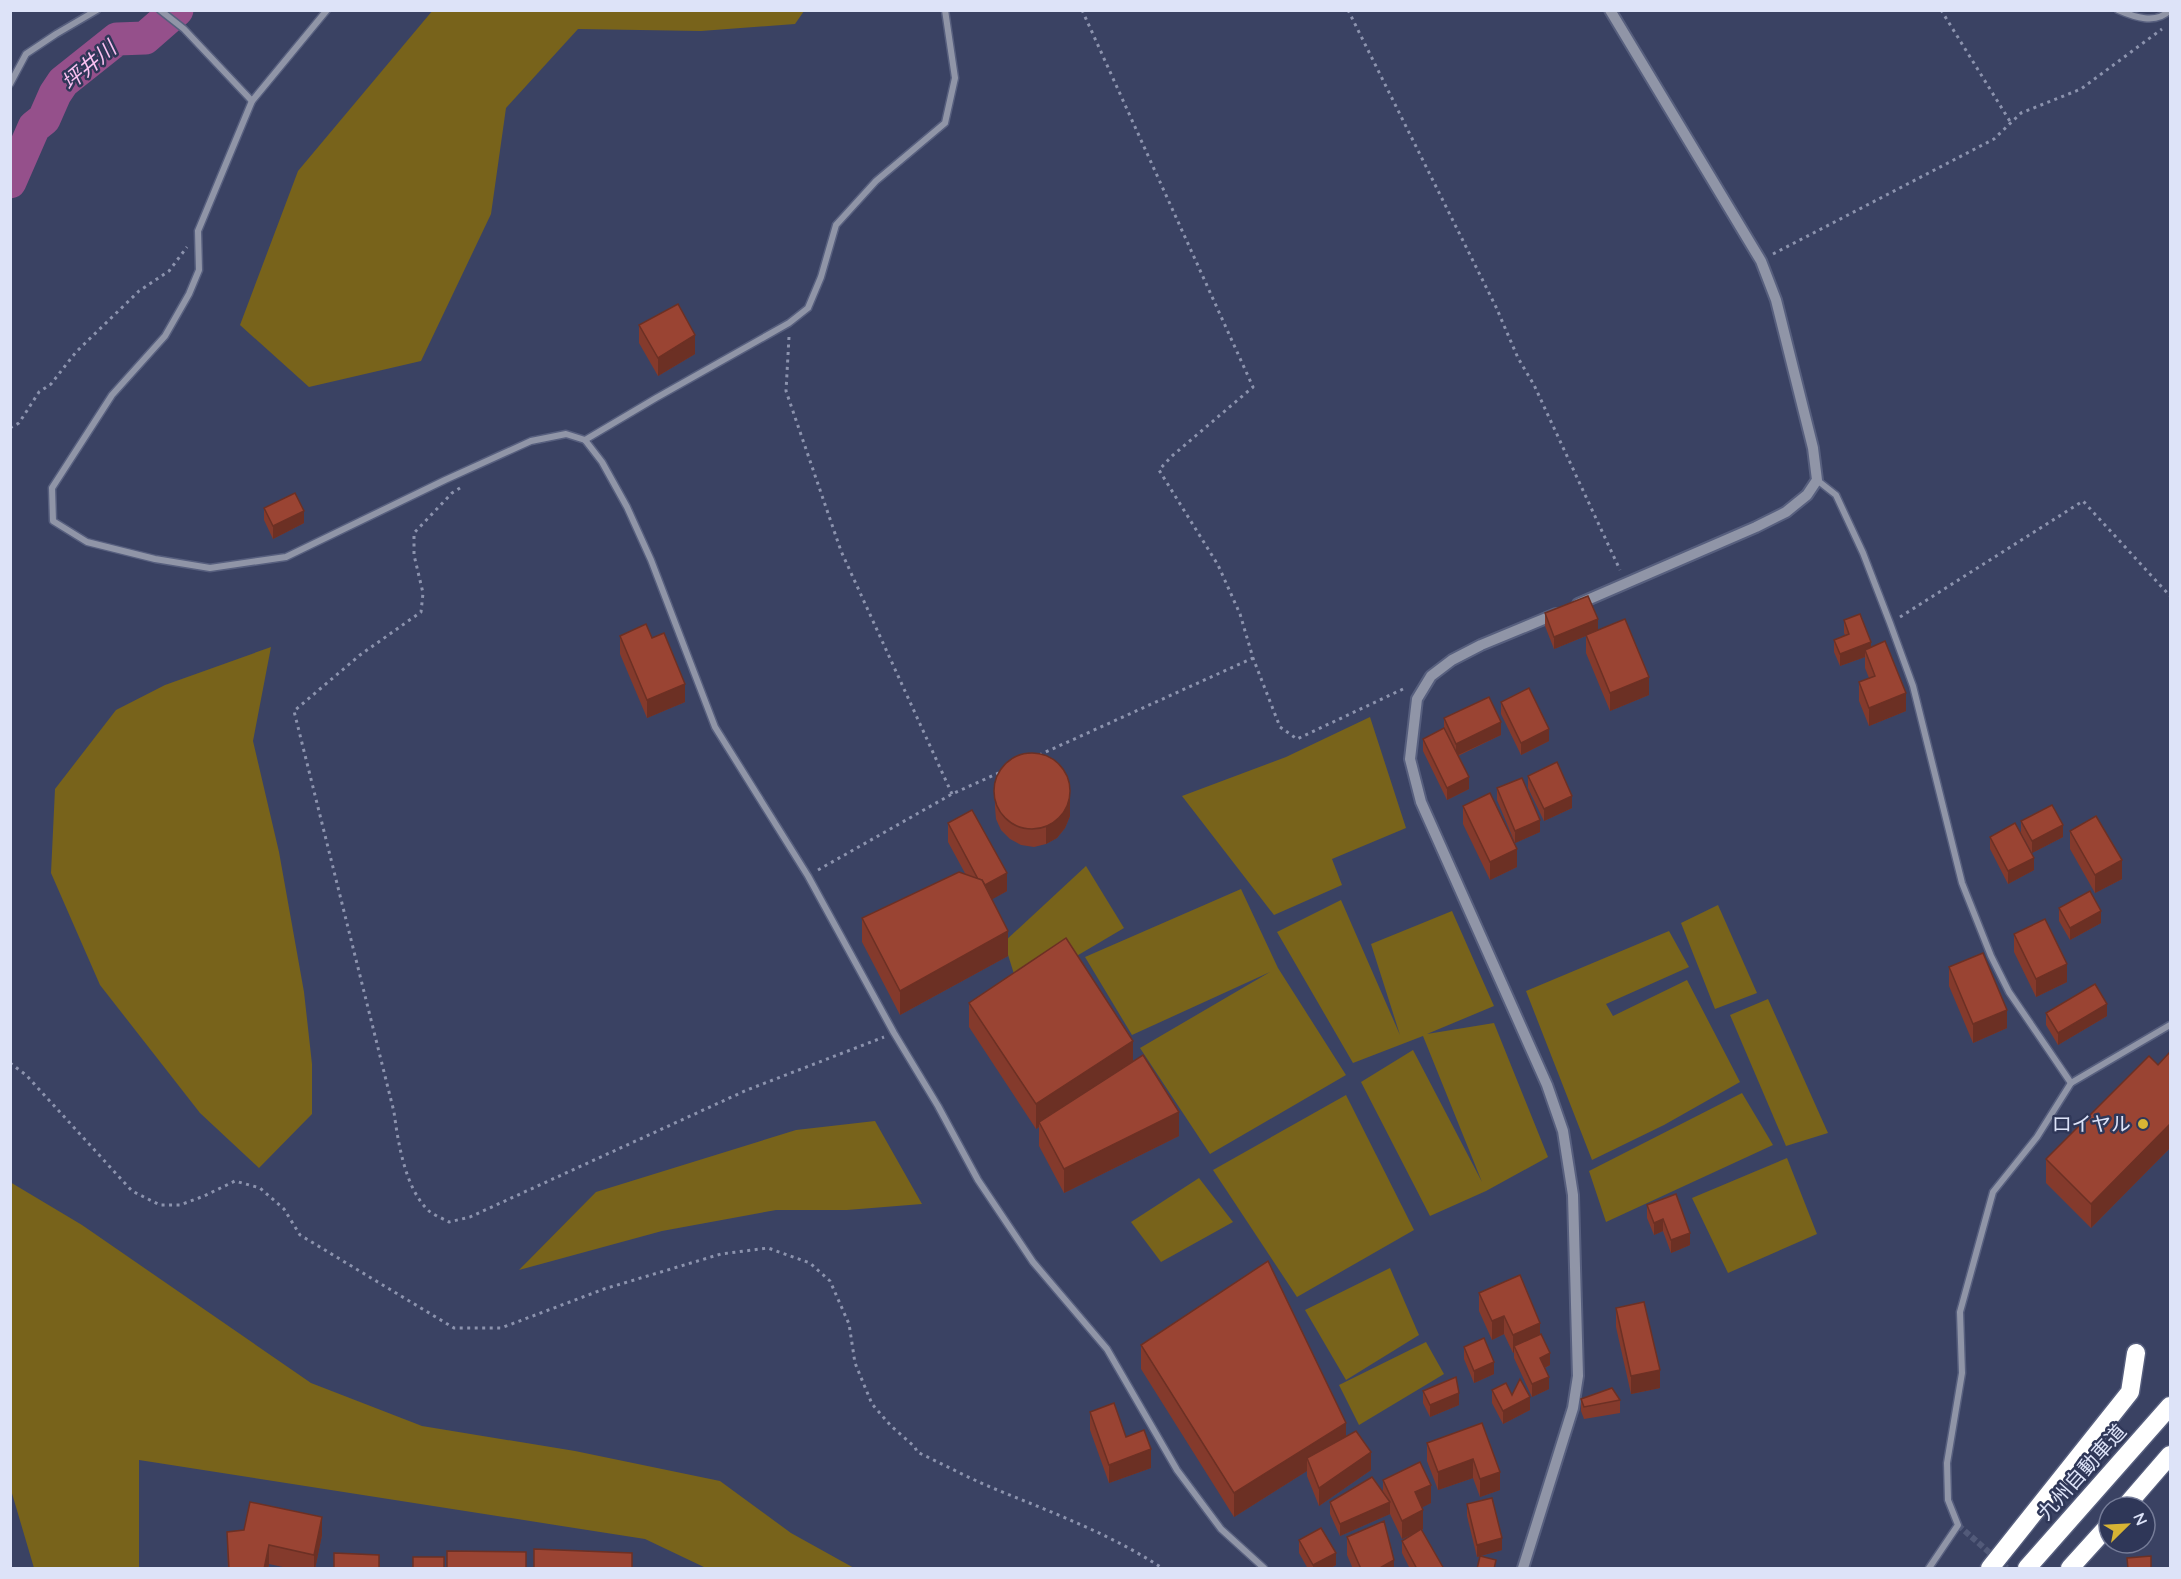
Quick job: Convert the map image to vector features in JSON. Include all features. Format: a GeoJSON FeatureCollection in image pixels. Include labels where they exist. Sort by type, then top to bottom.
{"type":"FeatureCollection","features":[{"type":"Feature","properties":{"kind":"highway"},"geometry":{"type":"LineString","coordinates":[[1990,1569],[2130,1392],[2136,1353]]}},
{"type":"Feature","properties":{"kind":"highway","name":"九州自動車道"},"geometry":{"type":"LineString","coordinates":[[2027,1569],[2170,1406]]}},
{"type":"Feature","properties":{"kind":"highway"},"geometry":{"type":"LineString","coordinates":[[2135,1495],[2170,1455]]}},
{"type":"Feature","properties":{"kind":"highway"},"geometry":{"type":"LineString","coordinates":[[2070,1569],[2097,1539]]}},
{"type":"Feature","properties":{"kind":"street"},"geometry":{"type":"LineString","coordinates":[[10,84],[26,54],[98,10]]}},
{"type":"Feature","properties":{"kind":"street"},"geometry":{"type":"LineString","coordinates":[[160,10],[184,29],[252,100]]}},
{"type":"Feature","properties":{"kind":"street"},"geometry":{"type":"LineString","coordinates":[[327,10],[252,100],[198,231],[199,270],[189,294],[165,336],[112,395],[52,488],[53,521],[87,542],[155,559],[210,568],[286,557],[531,441],[566,434],[585,440],[602,462],[627,507],[651,560],[716,728],[808,876],[978,1180],[1033,1262],[1107,1349],[1177,1470],[1221,1529],[1264,1569]]}},
{"type":"Feature","properties":{"kind":"street"},"geometry":{"type":"LineString","coordinates":[[585,440],[789,323],[808,308],[821,277],[836,225],[876,181],[945,123],[955,78],[945,10]]}},
{"type":"Feature","properties":{"kind":"street"},"geometry":{"type":"LineString","coordinates":[[1523,1569],[1573,1408],[1578,1376],[1573,1195],[1563,1131],[1547,1085],[1421,802],[1410,759],[1417,699],[1431,676],[1452,660],[1481,645],[1756,527],[1786,512],[1807,495],[1817,480],[1813,448],[1776,300],[1761,261],[1610,10]]}},
{"type":"Feature","properties":{"kind":"street"},"geometry":{"type":"LineString","coordinates":[[2118,10],[2141,19],[2164,16],[2170,10]]}},
{"type":"Feature","properties":{"kind":"street"},"geometry":{"type":"LineString","coordinates":[[1817,480],[1836,495],[1863,553],[1890,623],[1913,686],[1962,883],[1991,956],[2009,992],[2071,1083]]}},
{"type":"Feature","properties":{"kind":"street"},"geometry":{"type":"LineString","coordinates":[[1929,1569],[1958,1526],[1948,1500],[1947,1463],[1962,1373],[1960,1312],[1993,1192],[2037,1137],[2071,1083],[2170,1025]]}},
{"type":"Feature","properties":{"kind":"path"},"geometry":{"type":"LineString","coordinates":[[1082,10],[1253,387],[1172,456],[1159,470],[1218,565],[1240,614],[1253,658],[1280,727],[1297,739],[1403,689],[1417,699]]}},
{"type":"Feature","properties":{"kind":"path"},"geometry":{"type":"LineString","coordinates":[[1348,10],[1496,308],[1518,358],[1534,385],[1627,584]]}},
{"type":"Feature","properties":{"kind":"path"},"geometry":{"type":"LineString","coordinates":[[1941,10],[2011,123]]}},
{"type":"Feature","properties":{"kind":"path"},"geometry":{"type":"LineString","coordinates":[[1761,261],[1995,139],[2021,112],[2081,89],[2170,23]]}},
{"type":"Feature","properties":{"kind":"path"},"geometry":{"type":"LineString","coordinates":[[10,428],[19,423],[39,392],[51,384],[76,352],[139,291],[170,271],[198,231]]}},
{"type":"Feature","properties":{"kind":"path"},"geometry":{"type":"LineString","coordinates":[[789,323],[786,391],[837,541],[952,794]]}},
{"type":"Feature","properties":{"kind":"path"},"geometry":{"type":"LineString","coordinates":[[462,487],[452,493],[414,533],[414,555],[423,592],[421,612],[360,655],[294,711],[394,1112],[401,1158],[428,1211],[449,1222],[470,1217],[747,1090],[894,1033]]}},
{"type":"Feature","properties":{"kind":"path"},"geometry":{"type":"LineString","coordinates":[[1890,623],[2083,501],[2170,596]]}},
{"type":"Feature","properties":{"kind":"path"},"geometry":{"type":"LineString","coordinates":[[1038,755],[1253,658]]}},
{"type":"Feature","properties":{"kind":"path"},"geometry":{"type":"LineString","coordinates":[[808,876],[952,794],[1006,770]]}},
{"type":"Feature","properties":{"kind":"path"},"geometry":{"type":"LineString","coordinates":[[10,1063],[26,1075],[132,1191],[160,1204],[180,1205],[236,1181],[260,1188],[284,1209],[300,1235],[454,1328],[501,1328],[604,1289],[721,1254],[768,1248],[810,1263],[830,1281],[849,1324],[855,1363],[872,1404],[891,1426],[915,1447],[917,1452],[1136,1551],[1162,1569]]}},
{"type":"Feature","properties":{"kind":"shaded area"},"geometry":{"type":"Polygon","coordinates":[[[433,10],[804,11],[795,24],[701,31],[578,29],[506,108],[491,214],[421,361],[309,387],[240,325],[298,171],[433,10]]]}},
{"type":"Feature","properties":{"kind":"shaded area"},"geometry":{"type":"Polygon","coordinates":[[[271,647],[253,741],[279,852],[304,992],[312,1064],[312,1114],[259,1168],[200,1113],[100,985],[51,873],[55,789],[116,710],[165,685],[271,647]]]}},
{"type":"Feature","properties":{"kind":"shaded area"},"geometry":{"type":"Polygon","coordinates":[[[1370,717],[1406,828],[1332,859],[1342,885],[1274,915],[1182,796],[1286,757],[1370,717]]]}},
{"type":"Feature","properties":{"kind":"shaded area"},"geometry":{"type":"Polygon","coordinates":[[[1086,866],[1124,928],[1019,990],[1004,942],[1086,866]]]}},
{"type":"Feature","properties":{"kind":"shaded area"},"geometry":{"type":"Polygon","coordinates":[[[1241,889],[1278,968],[1346,1075],[1210,1154],[1140,1048],[1270,972],[1132,1035],[1085,957],[1241,889]]]}},
{"type":"Feature","properties":{"kind":"shaded area"},"geometry":{"type":"Polygon","coordinates":[[[1341,900],[1400,1035],[1371,944],[1452,911],[1494,1006],[1427,1034],[1494,1023],[1548,1157],[1486,1191],[1430,1216],[1361,1082],[1413,1050],[1482,1182],[1423,1036],[1353,1063],[1277,932],[1341,900]]]}},
{"type":"Feature","properties":{"kind":"shaded area"},"geometry":{"type":"Polygon","coordinates":[[[1718,905],[1757,993],[1715,1009],[1681,923],[1718,905]]]}},
{"type":"Feature","properties":{"kind":"shaded area"},"geometry":{"type":"Polygon","coordinates":[[[1669,931],[1689,967],[1606,1004],[1613,1016],[1687,980],[1740,1082],[1664,1125],[1592,1160],[1526,991],[1669,931]]]}},
{"type":"Feature","properties":{"kind":"shaded area"},"geometry":{"type":"Polygon","coordinates":[[[1768,999],[1828,1133],[1786,1146],[1730,1015],[1768,999]]]}},
{"type":"Feature","properties":{"kind":"shaded area"},"geometry":{"type":"Polygon","coordinates":[[[1742,1093],[1773,1145],[1606,1222],[1589,1171],[1742,1093]]]}},
{"type":"Feature","properties":{"kind":"shaded area"},"geometry":{"type":"Polygon","coordinates":[[[1346,1095],[1414,1230],[1297,1297],[1213,1170],[1346,1095]]]}},
{"type":"Feature","properties":{"kind":"shaded area"},"geometry":{"type":"Polygon","coordinates":[[[875,1121],[922,1204],[847,1210],[776,1210],[662,1231],[519,1270],[596,1192],[796,1130],[875,1121]]]}},
{"type":"Feature","properties":{"kind":"shaded area"},"geometry":{"type":"Polygon","coordinates":[[[1787,1158],[1817,1234],[1728,1273],[1692,1198],[1787,1158]]]}},
{"type":"Feature","properties":{"kind":"shaded area"},"geometry":{"type":"Polygon","coordinates":[[[1199,1178],[1233,1222],[1161,1262],[1131,1222],[1199,1178]]]}},
{"type":"Feature","properties":{"kind":"shaded area"},"geometry":{"type":"Polygon","coordinates":[[[10,1182],[82,1225],[311,1383],[422,1426],[575,1451],[720,1481],[791,1533],[854,1568],[706,1568],[645,1539],[139,1460],[139,1568],[34,1568],[11,1490],[10,1182]]]}},
{"type":"Feature","properties":{"kind":"shaded area"},"geometry":{"type":"Polygon","coordinates":[[[1390,1268],[1419,1335],[1346,1380],[1305,1310],[1390,1268]]]}},
{"type":"Feature","properties":{"kind":"shaded area"},"geometry":{"type":"Polygon","coordinates":[[[1426,1342],[1444,1374],[1359,1425],[1339,1385],[1426,1342]]]}},
{"type":"Feature","properties":{"kind":"building"},"geometry":{"type":"Polygon","coordinates":[[[678,304],[695,335],[658,358],[639,325],[678,304]]]}},
{"type":"Feature","properties":{"kind":"building"},"geometry":{"type":"Polygon","coordinates":[[[295,493],[304,511],[273,526],[264,508],[295,493]]]}},
{"type":"Feature","properties":{"kind":"building"},"geometry":{"type":"Polygon","coordinates":[[[1588,596],[1598,619],[1554,637],[1545,613],[1588,596]]]}},
{"type":"Feature","properties":{"kind":"building"},"geometry":{"type":"Polygon","coordinates":[[[1860,614],[1871,642],[1840,654],[1834,640],[1849,634],[1844,620],[1860,614]]]}},
{"type":"Feature","properties":{"kind":"building"},"geometry":{"type":"Polygon","coordinates":[[[1625,619],[1649,677],[1610,693],[1586,635],[1625,619]]]}},
{"type":"Feature","properties":{"kind":"building"},"geometry":{"type":"Polygon","coordinates":[[[646,624],[652,638],[664,633],[685,684],[647,700],[620,636],[646,624]]]}},
{"type":"Feature","properties":{"kind":"building"},"geometry":{"type":"Polygon","coordinates":[[[1885,641],[1906,693],[1869,708],[1859,682],[1875,676],[1865,650],[1885,641]]]}},
{"type":"Feature","properties":{"kind":"building"},"geometry":{"type":"Polygon","coordinates":[[[1529,688],[1549,729],[1521,743],[1501,702],[1529,688]]]}},
{"type":"Feature","properties":{"kind":"building"},"geometry":{"type":"Polygon","coordinates":[[[1489,697],[1501,722],[1456,744],[1444,718],[1489,697]]]}},
{"type":"Feature","properties":{"kind":"building"},"geometry":{"type":"Polygon","coordinates":[[[1444,728],[1469,777],[1447,788],[1423,739],[1444,728]]]}},
{"type":"Feature","properties":{"kind":"building"},"geometry":{"type":"Polygon","coordinates":[[[1032,753],[1046,756],[1059,764],[1067,777],[1070,791],[1067,805],[1059,818],[1046,826],[1032,829],[1018,826],[1005,818],[997,805],[994,791],[997,777],[1005,764],[1018,756],[1032,753]]]}},
{"type":"Feature","properties":{"kind":"building"},"geometry":{"type":"Polygon","coordinates":[[[1557,762],[1572,796],[1544,809],[1528,776],[1557,762]]]}},
{"type":"Feature","properties":{"kind":"building"},"geometry":{"type":"Polygon","coordinates":[[[1522,778],[1540,820],[1515,831],[1497,788],[1522,778]]]}},
{"type":"Feature","properties":{"kind":"building"},"geometry":{"type":"Polygon","coordinates":[[[1490,793],[1517,849],[1490,862],[1463,806],[1490,793]]]}},
{"type":"Feature","properties":{"kind":"building"},"geometry":{"type":"Polygon","coordinates":[[[2052,805],[2063,825],[2032,841],[2021,821],[2052,805]]]}},
{"type":"Feature","properties":{"kind":"building"},"geometry":{"type":"Polygon","coordinates":[[[972,810],[1007,873],[985,885],[982,880],[978,879],[948,823],[972,810]]]}},
{"type":"Feature","properties":{"kind":"building"},"geometry":{"type":"Polygon","coordinates":[[[2096,816],[2122,860],[2095,875],[2070,831],[2096,816]]]}},
{"type":"Feature","properties":{"kind":"building"},"geometry":{"type":"Polygon","coordinates":[[[2015,823],[2034,858],[2008,871],[1990,837],[2015,823]]]}},
{"type":"Feature","properties":{"kind":"building"},"geometry":{"type":"Polygon","coordinates":[[[959,872],[982,880],[1008,931],[900,991],[862,918],[959,872]]]}},
{"type":"Feature","properties":{"kind":"building"},"geometry":{"type":"Polygon","coordinates":[[[2090,891],[2101,911],[2070,928],[2059,908],[2090,891]]]}},
{"type":"Feature","properties":{"kind":"building"},"geometry":{"type":"Polygon","coordinates":[[[2045,919],[2067,964],[2036,979],[2014,934],[2045,919]]]}},
{"type":"Feature","properties":{"kind":"building"},"geometry":{"type":"Polygon","coordinates":[[[1066,938],[1133,1041],[1036,1104],[969,1003],[1066,938]]]}},
{"type":"Feature","properties":{"kind":"building"},"geometry":{"type":"Polygon","coordinates":[[[1983,953],[2007,1010],[1973,1024],[1949,967],[1983,953]]]}},
{"type":"Feature","properties":{"kind":"building"},"geometry":{"type":"Polygon","coordinates":[[[2095,984],[2107,1004],[2058,1033],[2046,1013],[2095,984]]]}},
{"type":"Feature","properties":{"kind":"building"},"geometry":{"type":"Polygon","coordinates":[[[2170,1052],[2170,1124],[2091,1204],[2046,1159],[2149,1056],[2158,1065],[2170,1052]]]}},
{"type":"Feature","properties":{"kind":"building"},"geometry":{"type":"Polygon","coordinates":[[[1143,1055],[1179,1112],[1064,1169],[1039,1122],[1143,1055]]]}},
{"type":"Feature","properties":{"kind":"building"},"geometry":{"type":"Polygon","coordinates":[[[1676,1194],[1690,1233],[1671,1240],[1663,1219],[1654,1223],[1647,1205],[1676,1194]]]}},
{"type":"Feature","properties":{"kind":"building"},"geometry":{"type":"Polygon","coordinates":[[[1268,1261],[1346,1423],[1234,1493],[1141,1345],[1268,1261]]]}},
{"type":"Feature","properties":{"kind":"building"},"geometry":{"type":"Polygon","coordinates":[[[1520,1275],[1540,1323],[1513,1335],[1504,1316],[1492,1321],[1479,1293],[1520,1275]]]}},
{"type":"Feature","properties":{"kind":"building"},"geometry":{"type":"Polygon","coordinates":[[[1644,1302],[1660,1370],[1631,1376],[1616,1308],[1644,1302]]]}},
{"type":"Feature","properties":{"kind":"building"},"geometry":{"type":"Polygon","coordinates":[[[1541,1334],[1550,1353],[1540,1358],[1549,1377],[1532,1384],[1514,1346],[1541,1334]]]}},
{"type":"Feature","properties":{"kind":"building"},"geometry":{"type":"Polygon","coordinates":[[[1484,1338],[1494,1362],[1474,1371],[1464,1347],[1484,1338]]]}},
{"type":"Feature","properties":{"kind":"building"},"geometry":{"type":"Polygon","coordinates":[[[1456,1377],[1459,1393],[1430,1405],[1423,1391],[1456,1377]]]}},
{"type":"Feature","properties":{"kind":"building"},"geometry":{"type":"Polygon","coordinates":[[[1520,1379],[1530,1397],[1503,1411],[1492,1390],[1506,1383],[1512,1395],[1520,1379]]]}},
{"type":"Feature","properties":{"kind":"building"},"geometry":{"type":"Polygon","coordinates":[[[1612,1388],[1620,1400],[1584,1407],[1581,1399],[1612,1388]]]}},
{"type":"Feature","properties":{"kind":"building"},"geometry":{"type":"Polygon","coordinates":[[[1114,1403],[1126,1437],[1144,1430],[1151,1449],[1109,1465],[1090,1412],[1114,1403]]]}},
{"type":"Feature","properties":{"kind":"building"},"geometry":{"type":"Polygon","coordinates":[[[1482,1423],[1500,1472],[1480,1479],[1473,1459],[1438,1472],[1427,1443],[1482,1423]]]}},
{"type":"Feature","properties":{"kind":"building"},"geometry":{"type":"Polygon","coordinates":[[[1356,1431],[1371,1452],[1319,1488],[1307,1458],[1356,1431]]]}},
{"type":"Feature","properties":{"kind":"building"},"geometry":{"type":"Polygon","coordinates":[[[1420,1462],[1431,1485],[1415,1492],[1423,1510],[1402,1521],[1383,1480],[1420,1462]]]}},
{"type":"Feature","properties":{"kind":"building"},"geometry":{"type":"Polygon","coordinates":[[[1372,1477],[1390,1502],[1340,1524],[1330,1502],[1372,1477]]]}},
{"type":"Feature","properties":{"kind":"building"},"geometry":{"type":"Polygon","coordinates":[[[1492,1498],[1502,1538],[1477,1545],[1467,1504],[1492,1498]]]}},
{"type":"Feature","properties":{"kind":"building"},"geometry":{"type":"Polygon","coordinates":[[[250,1502],[322,1517],[314,1555],[269,1545],[264,1569],[229,1569],[227,1532],[244,1530],[250,1502]]]}},
{"type":"Feature","properties":{"kind":"building"},"geometry":{"type":"Polygon","coordinates":[[[1384,1521],[1394,1560],[1378,1569],[1361,1569],[1347,1537],[1384,1521]]]}},
{"type":"Feature","properties":{"kind":"building"},"geometry":{"type":"Polygon","coordinates":[[[1321,1528],[1336,1553],[1313,1565],[1299,1540],[1321,1528]]]}},
{"type":"Feature","properties":{"kind":"building"},"geometry":{"type":"Polygon","coordinates":[[[1421,1529],[1444,1569],[1417,1569],[1402,1541],[1421,1529]]]}},
{"type":"Feature","properties":{"kind":"building"},"geometry":{"type":"Polygon","coordinates":[[[534,1549],[632,1553],[632,1569],[534,1569],[534,1549]]]}},
{"type":"Feature","properties":{"kind":"building"},"geometry":{"type":"Polygon","coordinates":[[[447,1551],[526,1552],[526,1569],[447,1569],[447,1551]]]}},
{"type":"Feature","properties":{"kind":"building"},"geometry":{"type":"Polygon","coordinates":[[[334,1553],[379,1555],[379,1569],[334,1569],[334,1553]]]}},
{"type":"Feature","properties":{"kind":"building"},"geometry":{"type":"Polygon","coordinates":[[[1480,1556],[1496,1560],[1494,1569],[1477,1569],[1480,1556]]]}},
{"type":"Feature","properties":{"kind":"building"},"geometry":{"type":"Polygon","coordinates":[[[2151,1556],[2151,1569],[2128,1569],[2127,1558],[2151,1556]]]}},
{"type":"Feature","properties":{"kind":"building"},"geometry":{"type":"Polygon","coordinates":[[[413,1557],[444,1557],[444,1569],[413,1569],[413,1557]]]}},
{"type":"Feature","properties":{"kind":"waterway","name":"坪井川"},"geometry":{"type":"LineString","coordinates":[[10,182],[34,127],[44,119],[63,82],[117,39],[145,38],[177,10]]}},
{"type":"Feature","properties":{"kind":"tunnel"},"geometry":{"type":"LineString","coordinates":[[1958,1525],[2007,1568]]}},
{"type":"Feature","properties":{"kind":"place","name":"ロイヤル"},"geometry":{"type":"Point","coordinates":[2143,1124]}}]}
